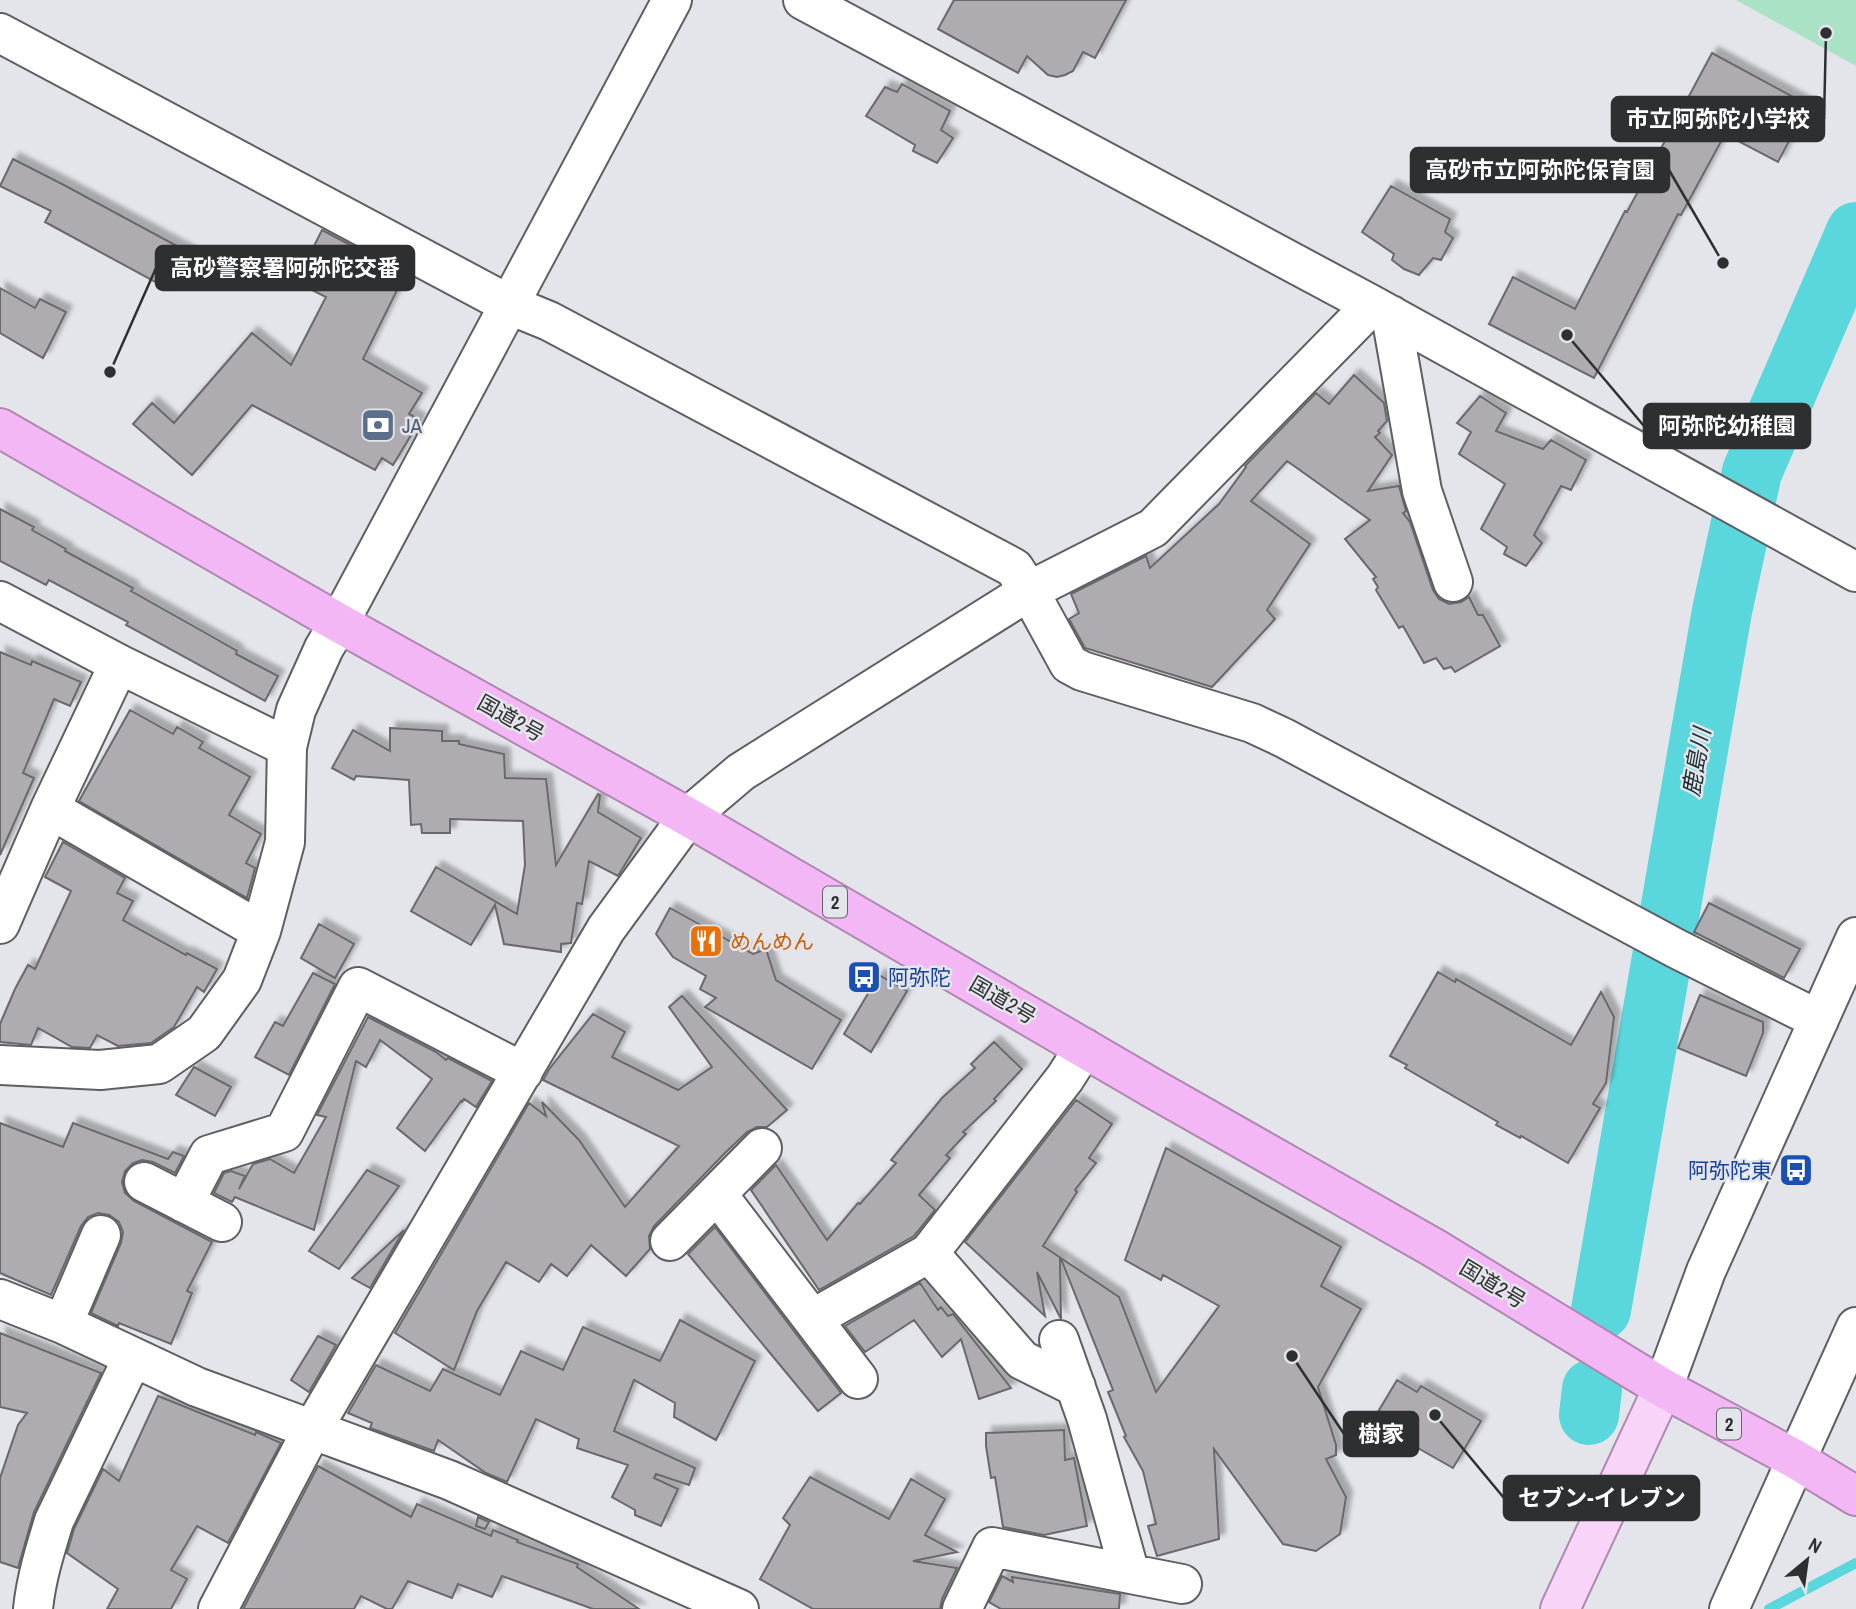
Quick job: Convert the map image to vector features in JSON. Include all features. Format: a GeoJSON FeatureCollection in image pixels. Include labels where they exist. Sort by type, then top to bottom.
{"type":"FeatureCollection","features":[{"type":"Feature","properties":{"kind":"highway","name":"国道2号"},"geometry":{"type":"LineString","coordinates":[[0,428],[340,623],[688,817],[1434,1248],[1663,1388],[1796,1459],[1856,1496]]}},
{"type":"Feature","properties":{"kind":"main road"},"geometry":{"type":"LineString","coordinates":[[1560,1609],[1663,1388]]}},
{"type":"Feature","properties":{"kind":"street"},"geometry":{"type":"LineString","coordinates":[[0,1065],[100,1070],[159,1065],[204,1032],[242,980],[261,931],[285,842],[287,747],[296,710],[324,649],[672,0]]}},
{"type":"Feature","properties":{"kind":"street"},"geometry":{"type":"LineString","coordinates":[[803,0],[1382,310],[1856,572]]}},
{"type":"Feature","properties":{"kind":"street"},"geometry":{"type":"LineString","coordinates":[[0,33],[510,305],[561,328],[1014,568],[1069,664],[1082,671],[1252,723],[1284,738],[1677,949],[1819,1020]]}},
{"type":"Feature","properties":{"kind":"street"},"geometry":{"type":"LineString","coordinates":[[1382,310],[1422,491],[1453,582]]}},
{"type":"Feature","properties":{"kind":"street"},"geometry":{"type":"LineString","coordinates":[[218,1609],[313,1430],[606,929],[688,817],[741,772],[1029,591],[1153,528],[1382,310]]}},
{"type":"Feature","properties":{"kind":"street"},"geometry":{"type":"LineString","coordinates":[[0,601],[119,664],[287,747]]}},
{"type":"Feature","properties":{"kind":"street"},"geometry":{"type":"LineString","coordinates":[[0,924],[50,809],[119,664]]}},
{"type":"Feature","properties":{"kind":"street"},"geometry":{"type":"LineString","coordinates":[[50,809],[261,931]]}},
{"type":"Feature","properties":{"kind":"street"},"geometry":{"type":"LineString","coordinates":[[1663,1388],[1706,1272],[1856,937]]}},
{"type":"Feature","properties":{"kind":"street"},"geometry":{"type":"LineString","coordinates":[[184,1203],[209,1154],[284,1132],[358,987],[523,1072]]}},
{"type":"Feature","properties":{"kind":"street"},"geometry":{"type":"LineString","coordinates":[[812,1319],[929,1253],[1065,1078],[1084,1048]]}},
{"type":"Feature","properties":{"kind":"street"},"geometry":{"type":"LineString","coordinates":[[670,1241],[762,1148]]}},
{"type":"Feature","properties":{"kind":"street"},"geometry":{"type":"LineString","coordinates":[[144,1182],[222,1222]]}},
{"type":"Feature","properties":{"kind":"street"},"geometry":{"type":"LineString","coordinates":[[717,1194],[858,1379]]}},
{"type":"Feature","properties":{"kind":"street"},"geometry":{"type":"LineString","coordinates":[[63,1324],[101,1235]]}},
{"type":"Feature","properties":{"kind":"street"},"geometry":{"type":"LineString","coordinates":[[929,1253],[1021,1360],[1076,1387]]}},
{"type":"Feature","properties":{"kind":"street"},"geometry":{"type":"LineString","coordinates":[[0,1299],[63,1324],[197,1387],[449,1480],[686,1598],[739,1609]]}},
{"type":"Feature","properties":{"kind":"street"},"geometry":{"type":"LineString","coordinates":[[1729,1609],[1856,1327]]}},
{"type":"Feature","properties":{"kind":"street"},"geometry":{"type":"LineString","coordinates":[[1059,1340],[1087,1419],[1130,1574]]}},
{"type":"Feature","properties":{"kind":"street"},"geometry":{"type":"LineString","coordinates":[[33,1609],[45,1548],[54,1521],[133,1357]]}},
{"type":"Feature","properties":{"kind":"street"},"geometry":{"type":"LineString","coordinates":[[962,1609],[992,1548],[1182,1584]]}},
{"type":"Feature","properties":{"kind":"green space"},"geometry":{"type":"Polygon","coordinates":[[[1736,0],[1856,0],[1856,66],[1736,0]]]}},
{"type":"Feature","properties":{"kind":"building"},"geometry":{"type":"Polygon","coordinates":[[[954,0],[1126,0],[1095,58],[1083,52],[1073,71],[1057,77],[1048,75],[1027,56],[1018,73],[938,29],[954,0]]]}},
{"type":"Feature","properties":{"kind":"building"},"geometry":{"type":"Polygon","coordinates":[[[1712,53],[1808,105],[1778,162],[1725,134],[1681,215],[1678,214],[1594,378],[1489,324],[1513,277],[1575,309],[1625,211],[1627,212],[1712,53]]]}},
{"type":"Feature","properties":{"kind":"building"},"geometry":{"type":"Polygon","coordinates":[[[902,84],[950,111],[941,130],[953,138],[937,163],[913,151],[915,145],[866,116],[885,87],[897,92],[902,84]]]}},
{"type":"Feature","properties":{"kind":"building"},"geometry":{"type":"Polygon","coordinates":[[[13,159],[190,253],[170,290],[45,222],[51,211],[0,186],[13,159]]]}},
{"type":"Feature","properties":{"kind":"building"},"geometry":{"type":"Polygon","coordinates":[[[1391,186],[1450,219],[1445,232],[1453,238],[1441,260],[1433,258],[1419,275],[1392,260],[1394,254],[1362,232],[1391,186]]]}},
{"type":"Feature","properties":{"kind":"building"},"geometry":{"type":"Polygon","coordinates":[[[322,230],[405,274],[363,359],[422,393],[409,414],[420,420],[393,465],[382,458],[375,470],[252,405],[192,475],[133,424],[152,403],[174,423],[252,333],[291,365],[326,297],[296,282],[322,230]]]}},
{"type":"Feature","properties":{"kind":"building"},"geometry":{"type":"Polygon","coordinates":[[[0,288],[35,308],[40,299],[66,312],[43,358],[0,333],[0,288]]]}},
{"type":"Feature","properties":{"kind":"building"},"geometry":{"type":"Polygon","coordinates":[[[1354,375],[1384,403],[1387,421],[1375,437],[1392,455],[1368,491],[1399,486],[1406,511],[1403,513],[1410,522],[1433,590],[1439,599],[1449,604],[1469,597],[1478,615],[1483,615],[1500,646],[1455,672],[1451,667],[1444,669],[1436,658],[1424,663],[1403,626],[1399,628],[1376,590],[1378,587],[1373,579],[1376,577],[1345,539],[1370,520],[1287,461],[1251,501],[1310,544],[1267,610],[1275,619],[1212,687],[1085,648],[1069,619],[1079,613],[1071,594],[1146,556],[1150,568],[1219,504],[1245,466],[1316,393],[1329,404],[1354,375]]]}},
{"type":"Feature","properties":{"kind":"building"},"geometry":{"type":"Polygon","coordinates":[[[1480,396],[1506,413],[1496,431],[1543,449],[1551,440],[1586,460],[1571,490],[1561,486],[1534,535],[1542,543],[1526,566],[1504,554],[1507,547],[1481,529],[1505,484],[1459,454],[1471,432],[1457,423],[1480,396]]]}},
{"type":"Feature","properties":{"kind":"building"},"geometry":{"type":"Polygon","coordinates":[[[0,509],[34,527],[32,530],[66,549],[65,551],[133,588],[131,591],[278,676],[265,701],[49,580],[46,585],[0,561],[0,509]]]}},
{"type":"Feature","properties":{"kind":"building"},"geometry":{"type":"Polygon","coordinates":[[[0,652],[31,665],[32,661],[81,682],[70,706],[54,699],[23,773],[34,778],[0,855],[0,652]]]}},
{"type":"Feature","properties":{"kind":"building"},"geometry":{"type":"Polygon","coordinates":[[[130,710],[173,734],[177,727],[203,742],[199,748],[250,777],[229,815],[261,834],[246,863],[255,868],[247,898],[79,801],[130,710]]]}},
{"type":"Feature","properties":{"kind":"building"},"geometry":{"type":"Polygon","coordinates":[[[390,728],[442,731],[442,741],[459,741],[459,744],[504,754],[505,778],[546,779],[556,865],[598,794],[598,812],[641,838],[618,876],[589,861],[582,904],[577,903],[571,943],[561,944],[561,952],[504,944],[495,905],[471,945],[411,911],[436,867],[517,914],[525,865],[523,821],[450,819],[450,833],[422,833],[421,824],[411,825],[409,780],[356,776],[354,780],[332,768],[353,730],[390,751],[390,728]]]}},
{"type":"Feature","properties":{"kind":"building"},"geometry":{"type":"Polygon","coordinates":[[[63,842],[125,878],[117,893],[133,901],[123,920],[217,969],[204,992],[197,987],[174,1027],[151,1043],[118,1046],[97,1035],[90,1048],[72,1047],[38,1028],[31,1045],[0,1042],[0,1024],[15,989],[28,965],[35,969],[71,891],[45,877],[63,842]]]}},
{"type":"Feature","properties":{"kind":"building"},"geometry":{"type":"Polygon","coordinates":[[[1709,903],[1800,949],[1784,978],[1694,932],[1709,903]]]}},
{"type":"Feature","properties":{"kind":"building"},"geometry":{"type":"Polygon","coordinates":[[[670,908],[753,954],[766,949],[776,980],[841,1020],[812,1069],[705,1007],[716,998],[700,989],[706,976],[673,957],[656,934],[670,908]]]}},
{"type":"Feature","properties":{"kind":"building"},"geometry":{"type":"Polygon","coordinates":[[[319,924],[354,944],[335,978],[301,958],[319,924]]]}},
{"type":"Feature","properties":{"kind":"building"},"geometry":{"type":"Polygon","coordinates":[[[1438,972],[1455,982],[1456,979],[1571,1045],[1601,992],[1614,1017],[1606,1083],[1593,1104],[1600,1108],[1568,1163],[1496,1125],[1498,1122],[1405,1068],[1407,1065],[1390,1056],[1438,972]]]}},
{"type":"Feature","properties":{"kind":"building"},"geometry":{"type":"Polygon","coordinates":[[[313,973],[335,984],[289,1075],[255,1057],[275,1022],[283,1026],[313,973]]]}},
{"type":"Feature","properties":{"kind":"building"},"geometry":{"type":"Polygon","coordinates":[[[879,975],[907,991],[871,1052],[844,1034],[879,975]]]}},
{"type":"Feature","properties":{"kind":"building"},"geometry":{"type":"Polygon","coordinates":[[[1700,995],[1763,1022],[1763,1033],[1746,1076],[1678,1048],[1700,995]]]}},
{"type":"Feature","properties":{"kind":"building"},"geometry":{"type":"Polygon","coordinates":[[[682,996],[787,1110],[767,1127],[757,1127],[747,1132],[654,1226],[649,1236],[650,1249],[626,1276],[591,1245],[567,1276],[551,1264],[539,1282],[506,1262],[477,1311],[454,1370],[395,1333],[529,1103],[546,1116],[542,1102],[579,1140],[625,1207],[679,1146],[543,1080],[593,1014],[625,1032],[612,1057],[678,1090],[712,1067],[669,1007],[682,996]]]}},
{"type":"Feature","properties":{"kind":"building"},"geometry":{"type":"Polygon","coordinates":[[[368,1017],[436,1052],[446,1060],[448,1058],[492,1081],[476,1107],[464,1099],[461,1101],[425,1151],[397,1128],[432,1079],[380,1040],[366,1067],[356,1061],[314,1230],[235,1197],[232,1202],[214,1193],[224,1173],[231,1171],[245,1176],[239,1189],[253,1164],[270,1159],[294,1173],[326,1117],[317,1115],[368,1017]]]}},
{"type":"Feature","properties":{"kind":"building"},"geometry":{"type":"Polygon","coordinates":[[[994,1042],[1022,1069],[994,1099],[996,1101],[963,1132],[966,1134],[946,1155],[950,1158],[919,1195],[935,1210],[914,1236],[819,1290],[751,1190],[776,1165],[827,1240],[896,1163],[891,1160],[942,1098],[975,1068],[971,1064],[994,1042]]]}},
{"type":"Feature","properties":{"kind":"building"},"geometry":{"type":"Polygon","coordinates":[[[194,1067],[231,1087],[215,1116],[176,1095],[194,1067]]]}},
{"type":"Feature","properties":{"kind":"building"},"geometry":{"type":"Polygon","coordinates":[[[1076,1100],[1112,1124],[1089,1158],[1096,1163],[1075,1190],[1077,1192],[1043,1246],[1119,1297],[1156,1392],[1219,1306],[1163,1275],[1161,1280],[1125,1260],[1166,1148],[1341,1247],[1321,1286],[1361,1309],[1318,1387],[1336,1445],[1336,1455],[1326,1459],[1346,1497],[1340,1534],[1316,1551],[1283,1544],[1214,1449],[1219,1539],[1157,1556],[1148,1526],[1156,1524],[1143,1471],[1124,1437],[1126,1436],[1108,1392],[1113,1390],[1061,1259],[1061,1319],[1037,1272],[1045,1316],[965,1242],[1076,1100]]]}},
{"type":"Feature","properties":{"kind":"building"},"geometry":{"type":"Polygon","coordinates":[[[0,1123],[63,1147],[73,1123],[168,1159],[173,1152],[184,1156],[175,1173],[153,1162],[142,1160],[133,1163],[125,1171],[122,1182],[125,1193],[134,1201],[212,1242],[187,1291],[192,1293],[171,1344],[119,1323],[118,1326],[91,1313],[121,1243],[123,1232],[119,1222],[109,1215],[98,1213],[88,1217],[81,1226],[51,1295],[0,1273],[0,1123]]]}},
{"type":"Feature","properties":{"kind":"building"},"geometry":{"type":"Polygon","coordinates":[[[367,1170],[399,1186],[339,1269],[309,1251],[367,1170]]]}},
{"type":"Feature","properties":{"kind":"building"},"geometry":{"type":"Polygon","coordinates":[[[715,1227],[841,1393],[818,1411],[688,1254],[715,1227]]]}},
{"type":"Feature","properties":{"kind":"building"},"geometry":{"type":"Polygon","coordinates":[[[404,1230],[370,1288],[352,1278],[404,1230]]]}},
{"type":"Feature","properties":{"kind":"building"},"geometry":{"type":"Polygon","coordinates":[[[920,1283],[938,1310],[941,1307],[948,1316],[953,1314],[1011,1388],[979,1399],[961,1339],[942,1357],[914,1320],[865,1352],[845,1326],[920,1283]]]}},
{"type":"Feature","properties":{"kind":"building"},"geometry":{"type":"Polygon","coordinates":[[[680,1320],[755,1361],[716,1440],[674,1417],[675,1403],[634,1380],[614,1431],[695,1468],[689,1485],[656,1474],[654,1478],[678,1489],[661,1526],[635,1515],[635,1510],[612,1497],[628,1465],[577,1448],[579,1439],[536,1419],[507,1482],[486,1473],[438,1440],[434,1451],[370,1428],[372,1423],[348,1413],[376,1365],[430,1391],[443,1369],[500,1395],[521,1351],[563,1370],[583,1327],[660,1361],[680,1320]]]}},
{"type":"Feature","properties":{"kind":"building"},"geometry":{"type":"Polygon","coordinates":[[[0,1333],[101,1373],[34,1512],[18,1568],[0,1562],[0,1478],[18,1425],[27,1413],[0,1407],[0,1333]]]}},
{"type":"Feature","properties":{"kind":"building"},"geometry":{"type":"Polygon","coordinates":[[[318,1336],[336,1345],[309,1392],[291,1380],[318,1336]]]}},
{"type":"Feature","properties":{"kind":"building"},"geometry":{"type":"Polygon","coordinates":[[[1397,1380],[1417,1392],[1421,1386],[1481,1421],[1453,1468],[1372,1422],[1397,1380]]]}},
{"type":"Feature","properties":{"kind":"building"},"geometry":{"type":"Polygon","coordinates":[[[158,1396],[281,1443],[228,1543],[197,1526],[171,1570],[187,1579],[171,1609],[107,1609],[118,1589],[67,1553],[74,1529],[103,1469],[119,1481],[158,1396]]]}},
{"type":"Feature","properties":{"kind":"building"},"geometry":{"type":"Polygon","coordinates":[[[1064,1430],[1065,1460],[1074,1458],[1087,1526],[1044,1535],[1003,1527],[995,1477],[991,1478],[986,1433],[1064,1430]]]}},
{"type":"Feature","properties":{"kind":"building"},"geometry":{"type":"Polygon","coordinates":[[[318,1466],[411,1517],[417,1504],[491,1536],[493,1530],[518,1540],[517,1542],[578,1564],[577,1567],[639,1609],[593,1609],[502,1576],[492,1597],[458,1584],[452,1598],[408,1581],[392,1609],[361,1596],[354,1609],[243,1609],[318,1466]]]}},
{"type":"Feature","properties":{"kind":"building"},"geometry":{"type":"Polygon","coordinates":[[[810,1477],[889,1519],[911,1479],[945,1499],[925,1535],[957,1552],[913,1561],[957,1568],[940,1609],[813,1609],[760,1579],[790,1525],[783,1518],[810,1477]]]}},
{"type":"Feature","properties":{"kind":"building"},"geometry":{"type":"Polygon","coordinates":[[[478,1517],[489,1522],[485,1529],[476,1526],[478,1517]]]}},
{"type":"Feature","properties":{"kind":"building"},"geometry":{"type":"Polygon","coordinates":[[[1002,1576],[1013,1582],[1012,1577],[1120,1594],[1119,1609],[1001,1609],[989,1602],[1002,1576]]]}},
{"type":"Feature","properties":{"kind":"waterway","name":"鹿島川"},"geometry":{"type":"LineString","coordinates":[[1601,1310],[1722,611],[1752,472],[1856,232]]}},
{"type":"Feature","properties":{"kind":"waterway","name":"鹿島川"},"geometry":{"type":"LineString","coordinates":[[1589,1415],[1592,1389]]}},
{"type":"Feature","properties":{"kind":"waterway"},"geometry":{"type":"LineString","coordinates":[[1769,1609],[1856,1563]]}},
{"type":"Feature","properties":{"kind":"place","name":"市立阿弥陀小学校"},"geometry":{"type":"Point","coordinates":[1826,33]}},
{"type":"Feature","properties":{"kind":"place","name":"高砂市立阿弥陀保育園"},"geometry":{"type":"Point","coordinates":[1723,263]}},
{"type":"Feature","properties":{"kind":"place","name":"阿弥陀幼稚園"},"geometry":{"type":"Point","coordinates":[1567,335]}},
{"type":"Feature","properties":{"kind":"place","name":"高砂警察署阿弥陀交番"},"geometry":{"type":"Point","coordinates":[110,372]}},
{"type":"Feature","properties":{"kind":"place","name":"JA"},"geometry":{"type":"Point","coordinates":[378,425]}},
{"type":"Feature","properties":{"kind":"place","name":"めんめん"},"geometry":{"type":"Point","coordinates":[706,941]}},
{"type":"Feature","properties":{"kind":"place","name":"阿弥陀"},"geometry":{"type":"Point","coordinates":[864,977]}},
{"type":"Feature","properties":{"kind":"place","name":"阿弥陀東"},"geometry":{"type":"Point","coordinates":[1796,1170]}},
{"type":"Feature","properties":{"kind":"place","name":"樹家"},"geometry":{"type":"Point","coordinates":[1292,1356]}},
{"type":"Feature","properties":{"kind":"place","name":"セブン-イレブン"},"geometry":{"type":"Point","coordinates":[1435,1415]}}]}
